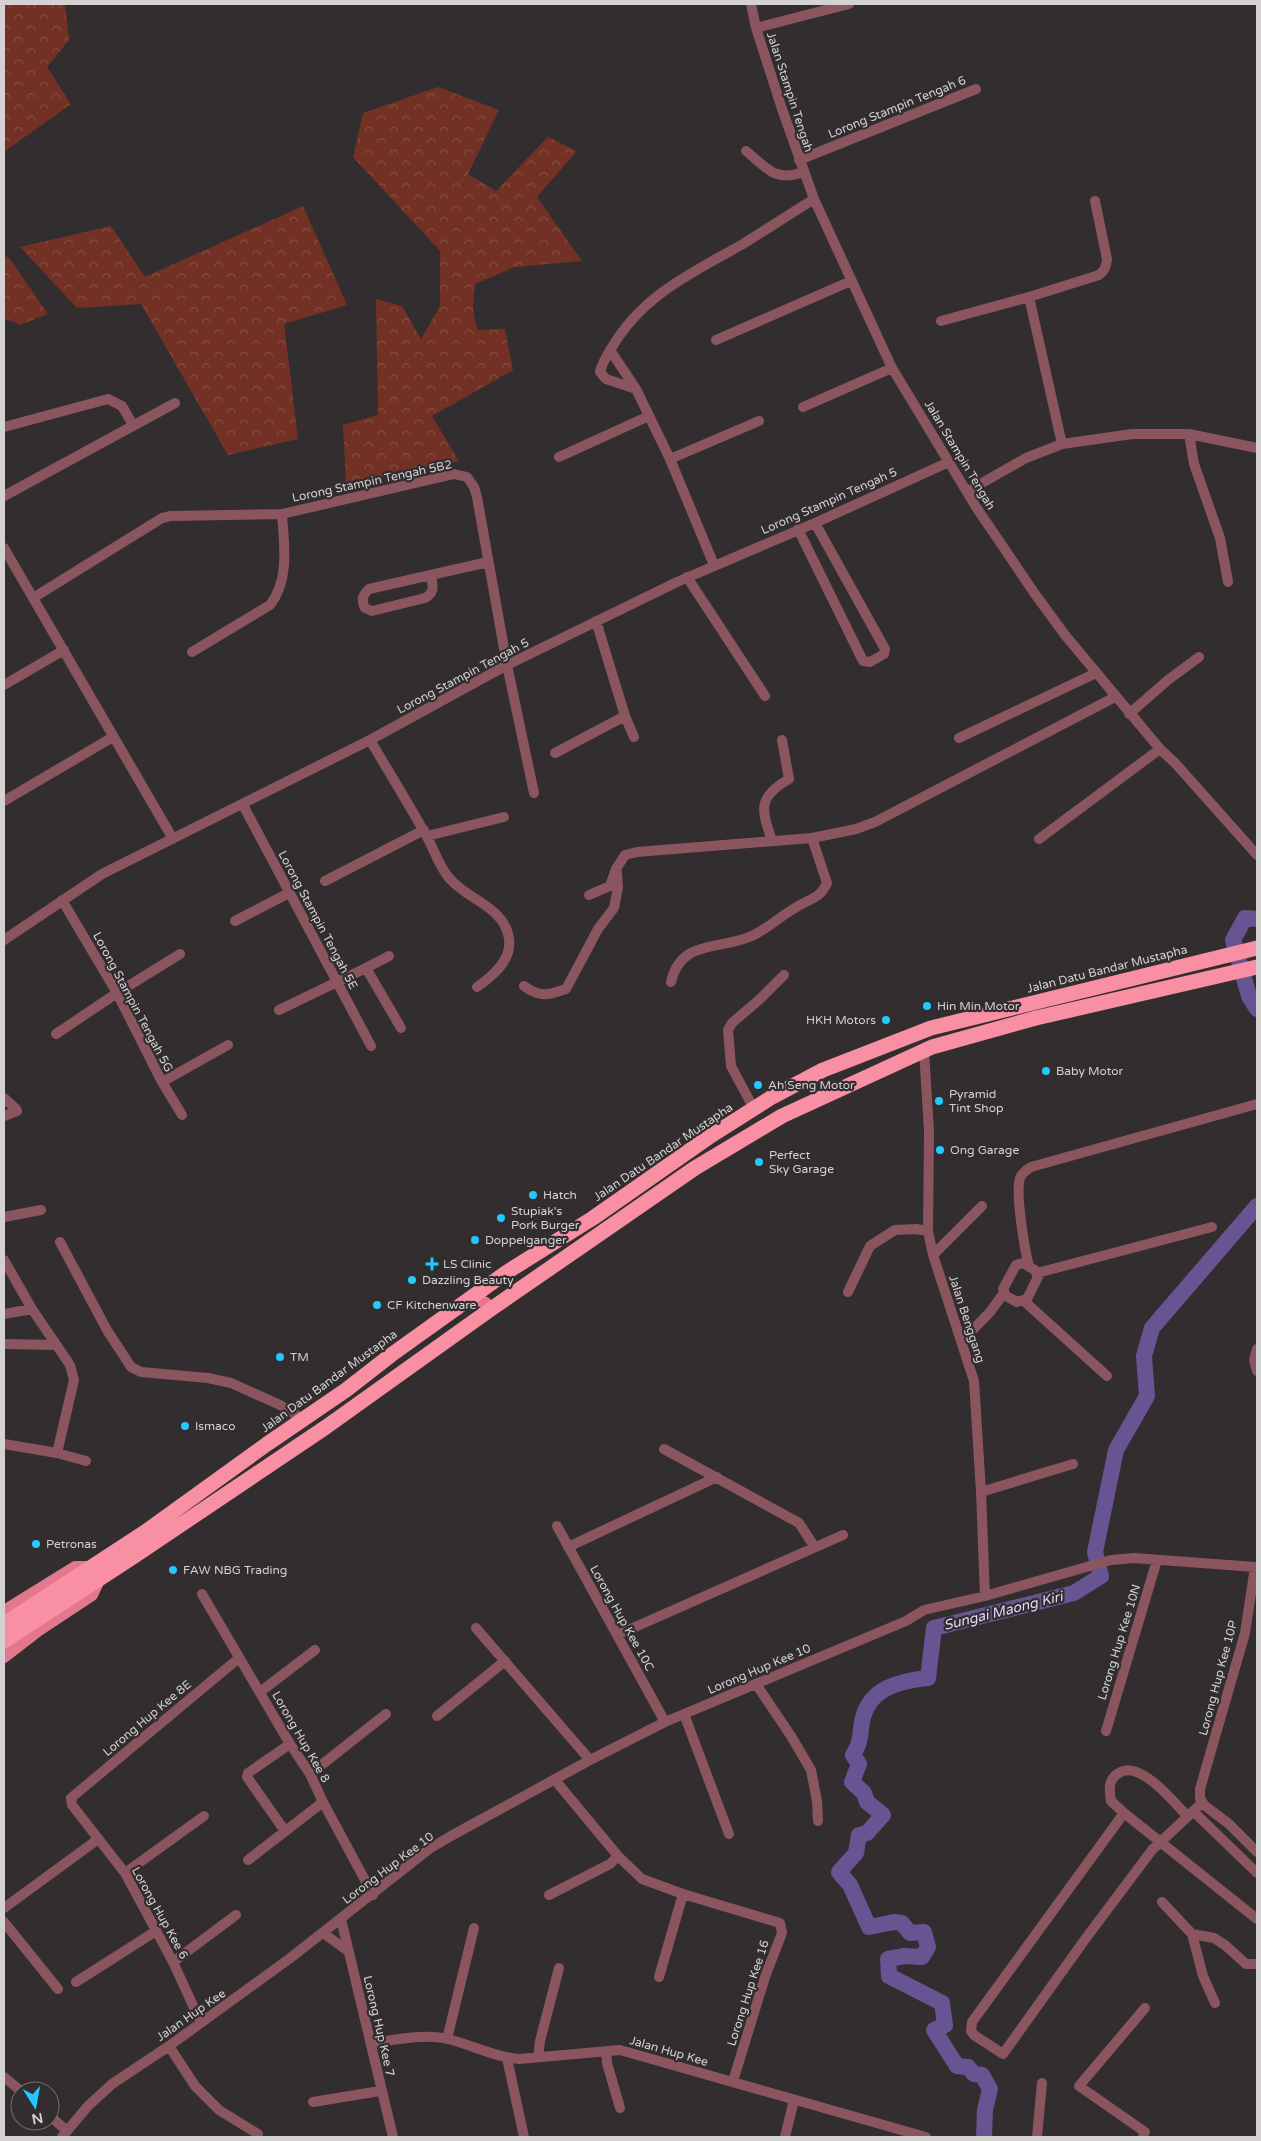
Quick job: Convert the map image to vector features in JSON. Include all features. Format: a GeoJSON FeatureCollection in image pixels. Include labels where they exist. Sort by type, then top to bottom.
{"type":"FeatureCollection","features":[{"type":"Feature","properties":{"kind":"highway","name":"Jalan Datu Bandar Mustapha"},"geometry":{"type":"LineString","coordinates":[[4,1641],[96,1573],[145,1532],[346,1390],[391,1354],[507,1272],[593,1218],[709,1137],[823,1070],[931,1028],[1251,950]]}},
{"type":"Feature","properties":{"kind":"highway","name":"Jalan Datu Bandar Mustapha"},"geometry":{"type":"LineString","coordinates":[[4,1624],[96,1573],[326,1427],[491,1309],[703,1163],[782,1116],[924,1051],[1036,1018],[1254,968]]}},
{"type":"Feature","properties":{"kind":"main road"},"geometry":{"type":"LineString","coordinates":[[454,1310],[479,1300],[484,1301],[491,1309]]}},
{"type":"Feature","properties":{"kind":"main road"},"geometry":{"type":"LineString","coordinates":[[4,1611],[74,1567],[96,1573],[92,1595],[39,1630],[4,1658]]}},
{"type":"Feature","properties":{"kind":"street","name":"Jalan Stampin Tengah"},"geometry":{"type":"LineString","coordinates":[[751,4],[756,28],[814,199],[892,368],[949,462],[1034,594],[1129,714],[1257,854]]}},
{"type":"Feature","properties":{"kind":"street"},"geometry":{"type":"LineString","coordinates":[[756,28],[848,4]]}},
{"type":"Feature","properties":{"kind":"street","name":"Lorong Stampin Tengah 6"},"geometry":{"type":"LineString","coordinates":[[800,160],[976,88]]}},
{"type":"Feature","properties":{"kind":"street"},"geometry":{"type":"LineString","coordinates":[[746,151],[776,174],[785,177],[804,172]]}},
{"type":"Feature","properties":{"kind":"street"},"geometry":{"type":"LineString","coordinates":[[636,390],[606,379],[600,372],[601,365],[620,333],[671,284],[744,243],[814,199]]}},
{"type":"Feature","properties":{"kind":"street"},"geometry":{"type":"LineString","coordinates":[[942,321],[1029,297],[1098,275],[1106,267],[1107,259],[1095,201]]}},
{"type":"Feature","properties":{"kind":"street"},"geometry":{"type":"LineString","coordinates":[[716,340],[851,280]]}},
{"type":"Feature","properties":{"kind":"street"},"geometry":{"type":"LineString","coordinates":[[1029,297],[1062,444]]}},
{"type":"Feature","properties":{"kind":"street"},"geometry":{"type":"LineString","coordinates":[[610,350],[636,390],[670,459],[714,565]]}},
{"type":"Feature","properties":{"kind":"street"},"geometry":{"type":"LineString","coordinates":[[803,407],[892,368]]}},
{"type":"Feature","properties":{"kind":"street"},"geometry":{"type":"LineString","coordinates":[[4,427],[108,399],[122,406],[133,426]]}},
{"type":"Feature","properties":{"kind":"street"},"geometry":{"type":"LineString","coordinates":[[4,496],[175,403]]}},
{"type":"Feature","properties":{"kind":"street"},"geometry":{"type":"LineString","coordinates":[[559,456],[649,416]]}},
{"type":"Feature","properties":{"kind":"street"},"geometry":{"type":"LineString","coordinates":[[670,459],[759,421]]}},
{"type":"Feature","properties":{"kind":"street"},"geometry":{"type":"LineString","coordinates":[[968,491],[1026,458],[1062,444],[1132,434],[1190,434],[1257,448]]}},
{"type":"Feature","properties":{"kind":"street"},"geometry":{"type":"LineString","coordinates":[[1190,434],[1194,464],[1220,538],[1228,582]]}},
{"type":"Feature","properties":{"kind":"street","name":"Lorong Stampin Tengah 5"},"geometry":{"type":"LineString","coordinates":[[4,940],[102,874],[370,740],[507,665],[687,577],[949,462]]}},
{"type":"Feature","properties":{"kind":"street","name":"Lorong Stampin Tengah 5B2"},"geometry":{"type":"LineString","coordinates":[[33,598],[162,518],[171,516],[282,514],[454,474],[467,477],[474,486],[488,562]]}},
{"type":"Feature","properties":{"kind":"street"},"geometry":{"type":"LineString","coordinates":[[192,652],[270,605],[278,594],[284,575],[282,514]]}},
{"type":"Feature","properties":{"kind":"street"},"geometry":{"type":"LineString","coordinates":[[798,529],[862,661],[870,662],[884,654],[885,649],[815,522]]}},
{"type":"Feature","properties":{"kind":"street"},"geometry":{"type":"LineString","coordinates":[[4,548],[173,838]]}},
{"type":"Feature","properties":{"kind":"street"},"geometry":{"type":"LineString","coordinates":[[431,575],[432,594],[425,598],[372,611],[365,608],[362,602],[363,595],[368,589],[488,562],[534,794]]}},
{"type":"Feature","properties":{"kind":"street"},"geometry":{"type":"LineString","coordinates":[[687,577],[765,696]]}},
{"type":"Feature","properties":{"kind":"street"},"geometry":{"type":"LineString","coordinates":[[596,621],[625,716],[634,737]]}},
{"type":"Feature","properties":{"kind":"street"},"geometry":{"type":"LineString","coordinates":[[4,685],[64,650]]}},
{"type":"Feature","properties":{"kind":"street"},"geometry":{"type":"LineString","coordinates":[[1129,714],[1199,656]]}},
{"type":"Feature","properties":{"kind":"street"},"geometry":{"type":"LineString","coordinates":[[959,738],[1096,674]]}},
{"type":"Feature","properties":{"kind":"street"},"geometry":{"type":"LineString","coordinates":[[589,895],[610,886],[616,869],[625,855],[636,852],[812,838],[856,829],[875,822],[1115,697]]}},
{"type":"Feature","properties":{"kind":"street"},"geometry":{"type":"LineString","coordinates":[[554,753],[625,716]]}},
{"type":"Feature","properties":{"kind":"street"},"geometry":{"type":"LineString","coordinates":[[4,801],[114,738]]}},
{"type":"Feature","properties":{"kind":"street"},"geometry":{"type":"LineString","coordinates":[[370,740],[449,878],[461,889],[497,913],[506,926],[510,940],[508,957],[497,970],[477,987]]}},
{"type":"Feature","properties":{"kind":"street"},"geometry":{"type":"LineString","coordinates":[[772,841],[762,811],[766,799],[778,785],[789,779],[782,740]]}},
{"type":"Feature","properties":{"kind":"street"},"geometry":{"type":"LineString","coordinates":[[1039,838],[1160,748]]}},
{"type":"Feature","properties":{"kind":"street","name":"Lorong Stampin Tengah 5E"},"geometry":{"type":"LineString","coordinates":[[243,805],[371,1046]]}},
{"type":"Feature","properties":{"kind":"street"},"geometry":{"type":"LineString","coordinates":[[325,880],[425,834],[504,817]]}},
{"type":"Feature","properties":{"kind":"street"},"geometry":{"type":"LineString","coordinates":[[671,982],[674,968],[690,952],[712,946],[731,944],[755,935],[795,907],[822,893],[826,883],[812,838]]}},
{"type":"Feature","properties":{"kind":"street"},"geometry":{"type":"LineString","coordinates":[[524,986],[533,993],[549,995],[566,990],[598,929],[614,908],[618,887],[616,869]]}},
{"type":"Feature","properties":{"kind":"street"},"geometry":{"type":"LineString","coordinates":[[235,921],[289,892]]}},
{"type":"Feature","properties":{"kind":"street","name":"Lorong Stampin Tengah 5G"},"geometry":{"type":"LineString","coordinates":[[62,900],[117,993],[162,1082],[182,1115]]}},
{"type":"Feature","properties":{"kind":"street"},"geometry":{"type":"LineString","coordinates":[[56,1034],[180,954]]}},
{"type":"Feature","properties":{"kind":"street"},"geometry":{"type":"LineString","coordinates":[[279,1010],[389,956]]}},
{"type":"Feature","properties":{"kind":"street"},"geometry":{"type":"LineString","coordinates":[[366,968],[401,1028]]}},
{"type":"Feature","properties":{"kind":"street"},"geometry":{"type":"LineString","coordinates":[[754,1109],[731,1066],[728,1030],[732,1023],[784,975]]}},
{"type":"Feature","properties":{"kind":"street"},"geometry":{"type":"LineString","coordinates":[[162,1082],[228,1045]]}},
{"type":"Feature","properties":{"kind":"street","name":"Jalan Benggang"},"geometry":{"type":"LineString","coordinates":[[924,1051],[929,1132],[928,1231],[933,1255],[974,1381],[985,1596]]}},
{"type":"Feature","properties":{"kind":"street"},"geometry":{"type":"LineString","coordinates":[[4,1098],[16,1109],[16,1114],[4,1116]]}},
{"type":"Feature","properties":{"kind":"street"},"geometry":{"type":"LineString","coordinates":[[1024,1301],[1037,1281],[1023,1242],[1020,1183],[1024,1171],[1031,1167],[1257,1104]]}},
{"type":"Feature","properties":{"kind":"street"},"geometry":{"type":"LineString","coordinates":[[933,1255],[982,1206]]}},
{"type":"Feature","properties":{"kind":"street"},"geometry":{"type":"LineString","coordinates":[[4,1217],[41,1210]]}},
{"type":"Feature","properties":{"kind":"street"},"geometry":{"type":"LineString","coordinates":[[1016,1265],[1022,1263],[1033,1270],[1212,1227]]}},
{"type":"Feature","properties":{"kind":"street"},"geometry":{"type":"LineString","coordinates":[[848,1292],[870,1246],[895,1230],[916,1229],[928,1231]]}},
{"type":"Feature","properties":{"kind":"street"},"geometry":{"type":"LineString","coordinates":[[60,1242],[102,1322],[131,1367],[141,1372],[208,1378],[231,1383],[280,1405],[303,1420]]}},
{"type":"Feature","properties":{"kind":"street"},"geometry":{"type":"LineString","coordinates":[[1023,1242],[1016,1265],[1004,1287],[1007,1296],[1016,1302],[1024,1301],[1107,1376]]}},
{"type":"Feature","properties":{"kind":"street"},"geometry":{"type":"LineString","coordinates":[[4,1260],[32,1309],[70,1364],[74,1380],[57,1453]]}},
{"type":"Feature","properties":{"kind":"street"},"geometry":{"type":"LineString","coordinates":[[962,1341],[1007,1296]]}},
{"type":"Feature","properties":{"kind":"street"},"geometry":{"type":"LineString","coordinates":[[4,1314],[32,1309]]}},
{"type":"Feature","properties":{"kind":"street"},"geometry":{"type":"LineString","coordinates":[[4,1344],[56,1345]]}},
{"type":"Feature","properties":{"kind":"street"},"geometry":{"type":"LineString","coordinates":[[1257,1349],[1254,1360],[1257,1372]]}},
{"type":"Feature","properties":{"kind":"street"},"geometry":{"type":"LineString","coordinates":[[4,1444],[57,1453],[86,1461]]}},
{"type":"Feature","properties":{"kind":"street"},"geometry":{"type":"LineString","coordinates":[[664,1449],[799,1523],[814,1546]]}},
{"type":"Feature","properties":{"kind":"street"},"geometry":{"type":"LineString","coordinates":[[981,1492],[1073,1464]]}},
{"type":"Feature","properties":{"kind":"street"},"geometry":{"type":"LineString","coordinates":[[568,1547],[717,1478]]}},
{"type":"Feature","properties":{"kind":"street","name":"Lorong Hup Kee 10C"},"geometry":{"type":"LineString","coordinates":[[557,1526],[665,1722]]}},
{"type":"Feature","properties":{"kind":"street"},"geometry":{"type":"LineString","coordinates":[[617,1634],[814,1546],[843,1535]]}},
{"type":"Feature","properties":{"kind":"street","name":"Lorong Hup Kee 10"},"geometry":{"type":"LineString","coordinates":[[341,1919],[429,1849],[590,1760],[665,1722],[906,1621],[924,1610],[985,1596],[1111,1560],[1134,1558],[1231,1565]]}},
{"type":"Feature","properties":{"kind":"street","name":"Lorong Hup Kee 10N"},"geometry":{"type":"LineString","coordinates":[[1106,1731],[1157,1560]]}},
{"type":"Feature","properties":{"kind":"street","name":"Lorong Hup Kee 10P"},"geometry":{"type":"LineString","coordinates":[[1202,1802],[1200,1789],[1245,1634],[1256,1567],[1231,1565]]}},
{"type":"Feature","properties":{"kind":"street","name":"Lorong Hup Kee 8"},"geometry":{"type":"LineString","coordinates":[[202,1594],[290,1744],[310,1774],[322,1802],[373,1895]]}},
{"type":"Feature","properties":{"kind":"street"},"geometry":{"type":"LineString","coordinates":[[476,1628],[590,1760]]}},
{"type":"Feature","properties":{"kind":"street"},"geometry":{"type":"LineString","coordinates":[[260,1692],[315,1650]]}},
{"type":"Feature","properties":{"kind":"street","name":"Lorong Hup Kee 8E"},"geometry":{"type":"LineString","coordinates":[[71,1798],[239,1658]]}},
{"type":"Feature","properties":{"kind":"street"},"geometry":{"type":"LineString","coordinates":[[437,1716],[505,1661]]}},
{"type":"Feature","properties":{"kind":"street"},"geometry":{"type":"LineString","coordinates":[[756,1684],[791,1736],[810,1770],[817,1802],[818,1821]]}},
{"type":"Feature","properties":{"kind":"street"},"geometry":{"type":"LineString","coordinates":[[310,1774],[386,1714]]}},
{"type":"Feature","properties":{"kind":"street"},"geometry":{"type":"LineString","coordinates":[[684,1714],[729,1834]]}},
{"type":"Feature","properties":{"kind":"street"},"geometry":{"type":"LineString","coordinates":[[285,1831],[247,1777],[248,1774],[290,1744]]}},
{"type":"Feature","properties":{"kind":"street"},"geometry":{"type":"LineString","coordinates":[[1257,1873],[1160,1787],[1129,1769],[1121,1771],[1114,1776],[1109,1785],[1111,1801],[1257,1919]]}},
{"type":"Feature","properties":{"kind":"street"},"geometry":{"type":"LineString","coordinates":[[555,1780],[618,1856],[642,1878],[683,1894],[659,1977]]}},
{"type":"Feature","properties":{"kind":"street","name":"Lorong Hup Kee 6"},"geometry":{"type":"LineString","coordinates":[[71,1798],[72,1805],[125,1874],[173,1962],[201,2023]]}},
{"type":"Feature","properties":{"kind":"street"},"geometry":{"type":"LineString","coordinates":[[248,1860],[322,1802]]}},
{"type":"Feature","properties":{"kind":"street"},"geometry":{"type":"LineString","coordinates":[[1124,1813],[972,2022],[970,2030],[974,2036],[1003,2054],[1086,1938],[1160,1841],[1202,1802],[1229,1824],[1257,1852]]}},
{"type":"Feature","properties":{"kind":"street"},"geometry":{"type":"LineString","coordinates":[[125,1874],[204,1816]]}},
{"type":"Feature","properties":{"kind":"street"},"geometry":{"type":"LineString","coordinates":[[4,1908],[97,1840]]}},
{"type":"Feature","properties":{"kind":"street"},"geometry":{"type":"LineString","coordinates":[[549,1895],[610,1864],[618,1856]]}},
{"type":"Feature","properties":{"kind":"street","name":"Lorong Hup Kee 16"},"geometry":{"type":"LineString","coordinates":[[683,1894],[776,1921],[782,1927],[733,2081]]}},
{"type":"Feature","properties":{"kind":"street"},"geometry":{"type":"LineString","coordinates":[[1162,1902],[1192,1934],[1203,1976],[1215,2003]]}},
{"type":"Feature","properties":{"kind":"street"},"geometry":{"type":"LineString","coordinates":[[173,1962],[236,1915]]}},
{"type":"Feature","properties":{"kind":"street","name":"Jalan Hup Kee"},"geometry":{"type":"LineString","coordinates":[[65,2134],[88,2106],[112,2084],[201,2023],[341,1919]]}},
{"type":"Feature","properties":{"kind":"street","name":"Lorong Hup Kee 7"},"geometry":{"type":"LineString","coordinates":[[341,1919],[371,2043],[380,2091],[393,2137]]}},
{"type":"Feature","properties":{"kind":"street"},"geometry":{"type":"LineString","coordinates":[[4,1922],[58,1989]]}},
{"type":"Feature","properties":{"kind":"street"},"geometry":{"type":"LineString","coordinates":[[447,2039],[474,1928]]}},
{"type":"Feature","properties":{"kind":"street"},"geometry":{"type":"LineString","coordinates":[[76,1982],[156,1931]]}},
{"type":"Feature","properties":{"kind":"street"},"geometry":{"type":"LineString","coordinates":[[323,1932],[348,1951]]}},
{"type":"Feature","properties":{"kind":"street"},"geometry":{"type":"LineString","coordinates":[[1192,1934],[1214,1938],[1225,1945],[1246,1964],[1257,1964]]}},
{"type":"Feature","properties":{"kind":"street"},"geometry":{"type":"LineString","coordinates":[[538,2057],[540,2041],[559,1968]]}},
{"type":"Feature","properties":{"kind":"street"},"geometry":{"type":"LineString","coordinates":[[1143,2137],[1145,2132],[1079,2086],[1145,2008]]}},
{"type":"Feature","properties":{"kind":"street","name":"Jalan Hup Kee"},"geometry":{"type":"LineString","coordinates":[[371,2043],[429,2037],[447,2039],[507,2058],[620,2050],[926,2137]]}},
{"type":"Feature","properties":{"kind":"street"},"geometry":{"type":"LineString","coordinates":[[169,2046],[195,2086],[220,2110],[258,2134]]}},
{"type":"Feature","properties":{"kind":"street"},"geometry":{"type":"LineString","coordinates":[[606,2051],[607,2063],[620,2108]]}},
{"type":"Feature","properties":{"kind":"street"},"geometry":{"type":"LineString","coordinates":[[507,2058],[524,2137]]}},
{"type":"Feature","properties":{"kind":"street"},"geometry":{"type":"LineString","coordinates":[[1037,2137],[1042,2083]]}},
{"type":"Feature","properties":{"kind":"street"},"geometry":{"type":"LineString","coordinates":[[313,2102],[380,2091]]}},
{"type":"Feature","properties":{"kind":"street"},"geometry":{"type":"LineString","coordinates":[[784,2137],[794,2100]]}},
{"type":"Feature","properties":{"kind":"green space"},"geometry":{"type":"Polygon","coordinates":[[[4,4],[65,4],[69,40],[47,67],[71,104],[4,152],[4,4]]]}},
{"type":"Feature","properties":{"kind":"green space"},"geometry":{"type":"Polygon","coordinates":[[[438,87],[499,110],[468,174],[496,191],[548,137],[577,151],[537,197],[582,261],[515,267],[475,284],[473,308],[477,330],[505,329],[513,370],[432,416],[459,461],[346,485],[343,425],[378,415],[376,299],[402,306],[421,339],[440,306],[440,251],[353,157],[363,113],[438,87]]]}},
{"type":"Feature","properties":{"kind":"green space"},"geometry":{"type":"Polygon","coordinates":[[[303,206],[347,305],[284,324],[298,439],[228,455],[141,304],[77,308],[20,247],[111,226],[145,277],[303,206]]]}},
{"type":"Feature","properties":{"kind":"green space"},"geometry":{"type":"Polygon","coordinates":[[[4,255],[10,259],[48,314],[20,325],[4,318],[4,255]]]}},
{"type":"Feature","properties":{"kind":"waterway","name":"Sungai Maong Kiri"},"geometry":{"type":"LineString","coordinates":[[1257,919],[1245,918],[1233,940],[1249,996],[1257,1009]]}},
{"type":"Feature","properties":{"kind":"waterway","name":"Sungai Maong Kiri"},"geometry":{"type":"LineString","coordinates":[[984,2137],[985,2110],[990,2089],[982,2075],[974,2074],[968,2067],[957,2066],[934,2030],[945,2025],[942,2003],[889,1976],[888,1959],[905,1956],[922,1957],[928,1947],[924,1932],[910,1933],[902,1923],[894,1922],[869,1927],[850,1885],[839,1872],[856,1853],[859,1835],[867,1833],[883,1815],[867,1802],[864,1793],[852,1782],[859,1764],[853,1755],[859,1742],[865,1710],[871,1701],[886,1688],[906,1681],[928,1678],[934,1628],[1074,1593],[1101,1576],[1095,1552],[1116,1450],[1147,1396],[1144,1356],[1152,1328],[1257,1206]]}},
{"type":"Feature","properties":{"kind":"place","name":"Hin Min Motor"},"geometry":{"type":"Point","coordinates":[927,1006]}},
{"type":"Feature","properties":{"kind":"place","name":"HKH Motors"},"geometry":{"type":"Point","coordinates":[886,1020]}},
{"type":"Feature","properties":{"kind":"place","name":"Baby Motor"},"geometry":{"type":"Point","coordinates":[1046,1071]}},
{"type":"Feature","properties":{"kind":"place","name":"Ah Seng Motor"},"geometry":{"type":"Point","coordinates":[758,1085]}},
{"type":"Feature","properties":{"kind":"place","name":"Pyramid Tint Shop"},"geometry":{"type":"Point","coordinates":[939,1101]}},
{"type":"Feature","properties":{"kind":"place","name":"Ong Garage"},"geometry":{"type":"Point","coordinates":[940,1150]}},
{"type":"Feature","properties":{"kind":"place","name":"Perfect Sky Garage"},"geometry":{"type":"Point","coordinates":[759,1162]}},
{"type":"Feature","properties":{"kind":"place","name":"Hatch"},"geometry":{"type":"Point","coordinates":[533,1195]}},
{"type":"Feature","properties":{"kind":"place","name":"Stupiak's Pork Burger"},"geometry":{"type":"Point","coordinates":[501,1218]}},
{"type":"Feature","properties":{"kind":"place","name":"Doppelganger"},"geometry":{"type":"Point","coordinates":[475,1240]}},
{"type":"Feature","properties":{"kind":"place","name":"LS Clinic"},"geometry":{"type":"Point","coordinates":[432,1264]}},
{"type":"Feature","properties":{"kind":"place","name":"Dazzling Beauty"},"geometry":{"type":"Point","coordinates":[412,1280]}},
{"type":"Feature","properties":{"kind":"place","name":"CF Kitchenware"},"geometry":{"type":"Point","coordinates":[377,1305]}},
{"type":"Feature","properties":{"kind":"place","name":"TM"},"geometry":{"type":"Point","coordinates":[280,1357]}},
{"type":"Feature","properties":{"kind":"place","name":"Ismaco"},"geometry":{"type":"Point","coordinates":[185,1426]}},
{"type":"Feature","properties":{"kind":"place","name":"Petronas"},"geometry":{"type":"Point","coordinates":[36,1544]}},
{"type":"Feature","properties":{"kind":"place","name":"FAW NBG Trading"},"geometry":{"type":"Point","coordinates":[173,1570]}}]}
